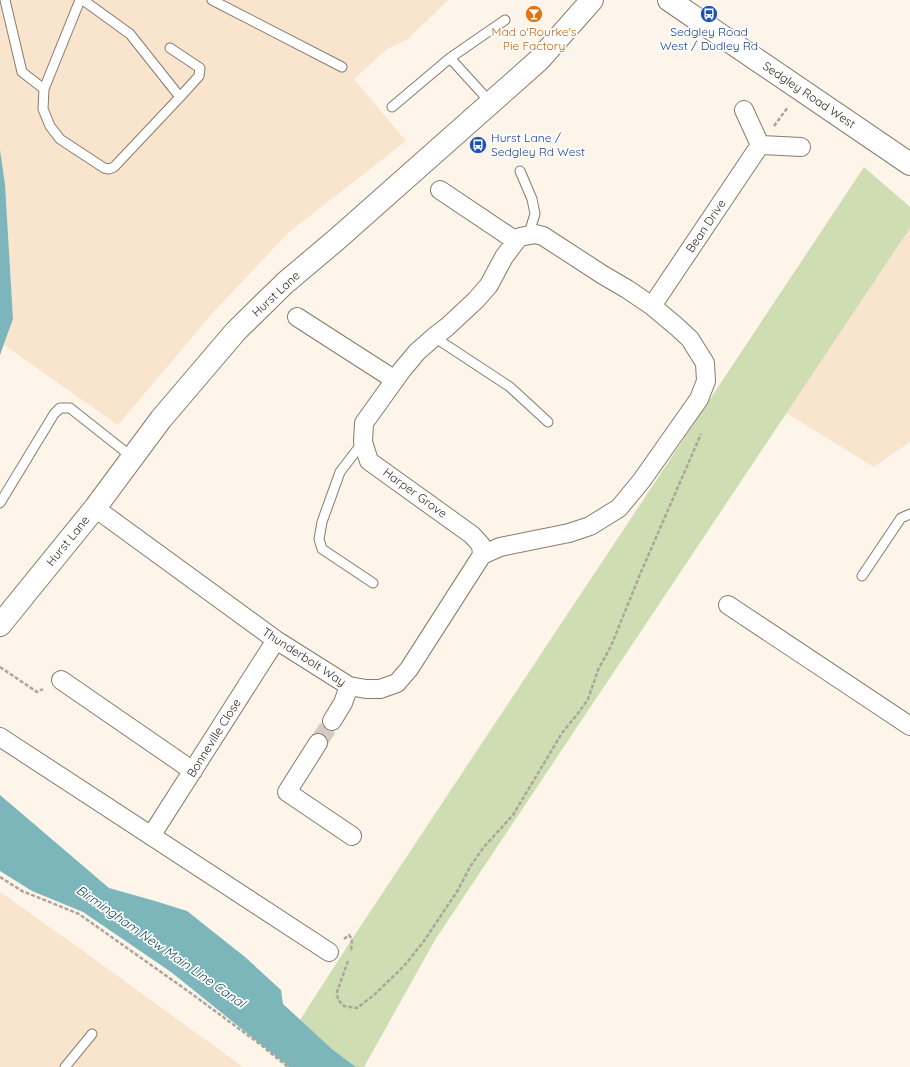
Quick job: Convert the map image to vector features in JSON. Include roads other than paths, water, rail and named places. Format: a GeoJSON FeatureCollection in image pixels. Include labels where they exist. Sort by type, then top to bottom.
{"type":"FeatureCollection","features":[{"type":"Feature","properties":{"kind":"main road","name":"Hurst Lane"},"geometry":{"type":"LineString","coordinates":[[0,625],[95,508],[162,419],[236,332],[285,283],[336,240],[539,60],[592,0]]}},
{"type":"Feature","properties":{"kind":"main road","name":"Sedgley Road West"},"geometry":{"type":"LineString","coordinates":[[669,0],[910,164]]}},
{"type":"Feature","properties":{"kind":"street"},"geometry":{"type":"LineString","coordinates":[[744,110],[760,145],[801,148]]}},
{"type":"Feature","properties":{"kind":"street","name":"Bean Drive"},"geometry":{"type":"LineString","coordinates":[[652,306],[760,145]]}},
{"type":"Feature","properties":{"kind":"street"},"geometry":{"type":"LineString","coordinates":[[440,190],[522,238],[535,234],[543,236],[652,306],[690,339],[704,363],[706,381],[699,399],[642,480],[619,508],[590,526],[500,547],[482,555]]}},
{"type":"Feature","properties":{"kind":"street","name":"Harper Grove"},"geometry":{"type":"LineString","coordinates":[[482,555],[481,545],[472,535],[369,461],[363,442],[364,423],[417,352],[447,327],[490,285],[504,257],[522,238]]}},
{"type":"Feature","properties":{"kind":"street"},"geometry":{"type":"LineString","coordinates":[[297,317],[395,380]]}},
{"type":"Feature","properties":{"kind":"street","name":"Thunderbolt Way"},"geometry":{"type":"LineString","coordinates":[[95,508],[276,640],[349,686],[366,689],[380,688],[397,683],[409,669],[482,555]]}},
{"type":"Feature","properties":{"kind":"street"},"geometry":{"type":"LineString","coordinates":[[728,605],[910,726]]}},
{"type":"Feature","properties":{"kind":"street","name":"Bonneville Close"},"geometry":{"type":"LineString","coordinates":[[151,836],[276,640]]}},
{"type":"Feature","properties":{"kind":"street"},"geometry":{"type":"LineString","coordinates":[[61,680],[193,771]]}},
{"type":"Feature","properties":{"kind":"street"},"geometry":{"type":"LineString","coordinates":[[332,721],[343,703],[349,686]]}},
{"type":"Feature","properties":{"kind":"street"},"geometry":{"type":"LineString","coordinates":[[0,737],[329,952]]}},
{"type":"Feature","properties":{"kind":"street"},"geometry":{"type":"LineString","coordinates":[[318,743],[287,792],[352,836]]}},
{"type":"Feature","properties":{"kind":"lane"},"geometry":{"type":"LineString","coordinates":[[5,0],[22,72],[44,89]]}},
{"type":"Feature","properties":{"kind":"lane"},"geometry":{"type":"LineString","coordinates":[[170,48],[200,68],[199,76],[180,97],[114,167],[109,169],[104,168],[60,139],[50,126],[43,109],[44,89],[81,0],[130,34],[180,97]]}},
{"type":"Feature","properties":{"kind":"lane"},"geometry":{"type":"LineString","coordinates":[[212,0],[342,67]]}},
{"type":"Feature","properties":{"kind":"lane"},"geometry":{"type":"LineString","coordinates":[[392,107],[450,58],[505,20]]}},
{"type":"Feature","properties":{"kind":"lane"},"geometry":{"type":"LineString","coordinates":[[450,58],[491,103]]}},
{"type":"Feature","properties":{"kind":"lane"},"geometry":{"type":"LineString","coordinates":[[520,171],[532,199],[535,214],[522,238]]}},
{"type":"Feature","properties":{"kind":"lane"},"geometry":{"type":"LineString","coordinates":[[434,337],[510,387],[548,422]]}},
{"type":"Feature","properties":{"kind":"lane"},"geometry":{"type":"LineString","coordinates":[[0,503],[54,414],[60,408],[70,408],[132,458]]}},
{"type":"Feature","properties":{"kind":"lane"},"geometry":{"type":"LineString","coordinates":[[363,442],[340,472],[322,522],[319,539],[322,549],[373,583]]}},
{"type":"Feature","properties":{"kind":"lane"},"geometry":{"type":"LineString","coordinates":[[862,576],[901,518],[910,514]]}},
{"type":"Feature","properties":{"kind":"lane"},"geometry":{"type":"LineString","coordinates":[[65,1067],[92,1034]]}},
{"type":"Feature","properties":{"kind":"water"},"geometry":{"type":"Polygon","coordinates":[[[0,150],[5,184],[13,319],[0,355],[0,150]]]}},
{"type":"Feature","properties":{"kind":"water","name":"Birmingham New Main Line Canal"},"geometry":{"type":"Polygon","coordinates":[[[0,795],[109,888],[187,911],[245,957],[281,990],[283,1004],[332,1049],[356,1067],[289,1067],[171,972],[83,912],[32,891],[0,871],[0,795]]]}},
{"type":"Feature","properties":{"kind":"tunnel"},"geometry":{"type":"LineString","coordinates":[[318,743],[332,721]]}},
{"type":"Feature","properties":{"kind":"place","name":"Mad o'Rourke's Pie Factory"},"geometry":{"type":"Point","coordinates":[534,14]}},
{"type":"Feature","properties":{"kind":"place","name":"Sedgley Road West / Dudley Rd"},"geometry":{"type":"Point","coordinates":[709,14]}},
{"type":"Feature","properties":{"kind":"place","name":"Hurst Lane / Sedgley Rd West"},"geometry":{"type":"Point","coordinates":[478,145]}}]}
